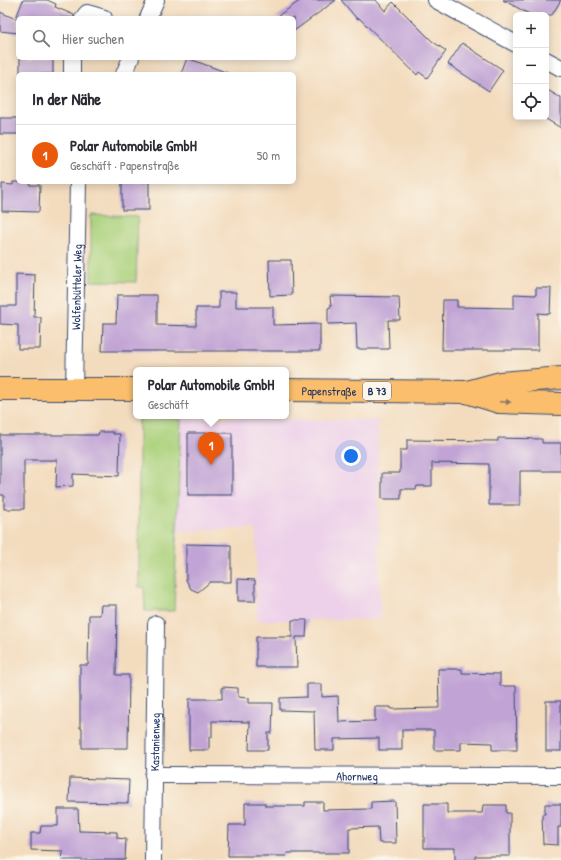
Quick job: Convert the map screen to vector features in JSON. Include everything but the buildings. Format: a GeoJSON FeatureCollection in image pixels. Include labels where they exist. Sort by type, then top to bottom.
{"type":"FeatureCollection","features":[{"type":"Feature","properties":{"kind":"main road","name":"Papenstraße"},"geometry":{"type":"LineString","coordinates":[[289,390],[467,392],[500,383],[561,378]]}},
{"type":"Feature","properties":{"kind":"main road"},"geometry":{"type":"LineString","coordinates":[[0,389],[133,389]]}},
{"type":"Feature","properties":{"kind":"main road","name":"Papenstraße"},"geometry":{"type":"LineString","coordinates":[[467,392],[499,402],[561,404]]}},
{"type":"Feature","properties":{"kind":"street"},"geometry":{"type":"LineString","coordinates":[[149,16],[156,0]]}},
{"type":"Feature","properties":{"kind":"street"},"geometry":{"type":"LineString","coordinates":[[436,0],[513,42]]}},
{"type":"Feature","properties":{"kind":"street"},"geometry":{"type":"LineString","coordinates":[[85,16],[87,13],[97,16]]}},
{"type":"Feature","properties":{"kind":"street"},"geometry":{"type":"LineString","coordinates":[[72,60],[72,72]]}},
{"type":"Feature","properties":{"kind":"street"},"geometry":{"type":"LineString","coordinates":[[125,72],[130,60]]}},
{"type":"Feature","properties":{"kind":"street"},"geometry":{"type":"LineString","coordinates":[[549,62],[561,68]]}},
{"type":"Feature","properties":{"kind":"street","name":"Wolfenbütteler Weg"},"geometry":{"type":"LineString","coordinates":[[74,389],[79,184]]}},
{"type":"Feature","properties":{"kind":"street","name":"Kastanienweg"},"geometry":{"type":"LineString","coordinates":[[153,860],[156,624]]}},
{"type":"Feature","properties":{"kind":"street","name":"Ahornweg"},"geometry":{"type":"LineString","coordinates":[[153,775],[561,776]]}},
{"type":"Feature","properties":{"kind":"shaded area"},"geometry":{"type":"Polygon","coordinates":[[[181,419],[378,420],[380,619],[257,621],[256,528],[177,531],[181,419]]]}},
{"type":"Feature","properties":{"kind":"green space"},"geometry":{"type":"Polygon","coordinates":[[[91,215],[138,217],[136,282],[91,281],[91,215]]]}},
{"type":"Feature","properties":{"kind":"green space"},"geometry":{"type":"Polygon","coordinates":[[[139,419],[181,419],[174,611],[145,611],[144,587],[139,587],[139,419]]]}},
{"type":"Feature","properties":{"kind":"place","name":"Polar Automobile GmbH"},"geometry":{"type":"Point","coordinates":[211,465]}}]}
